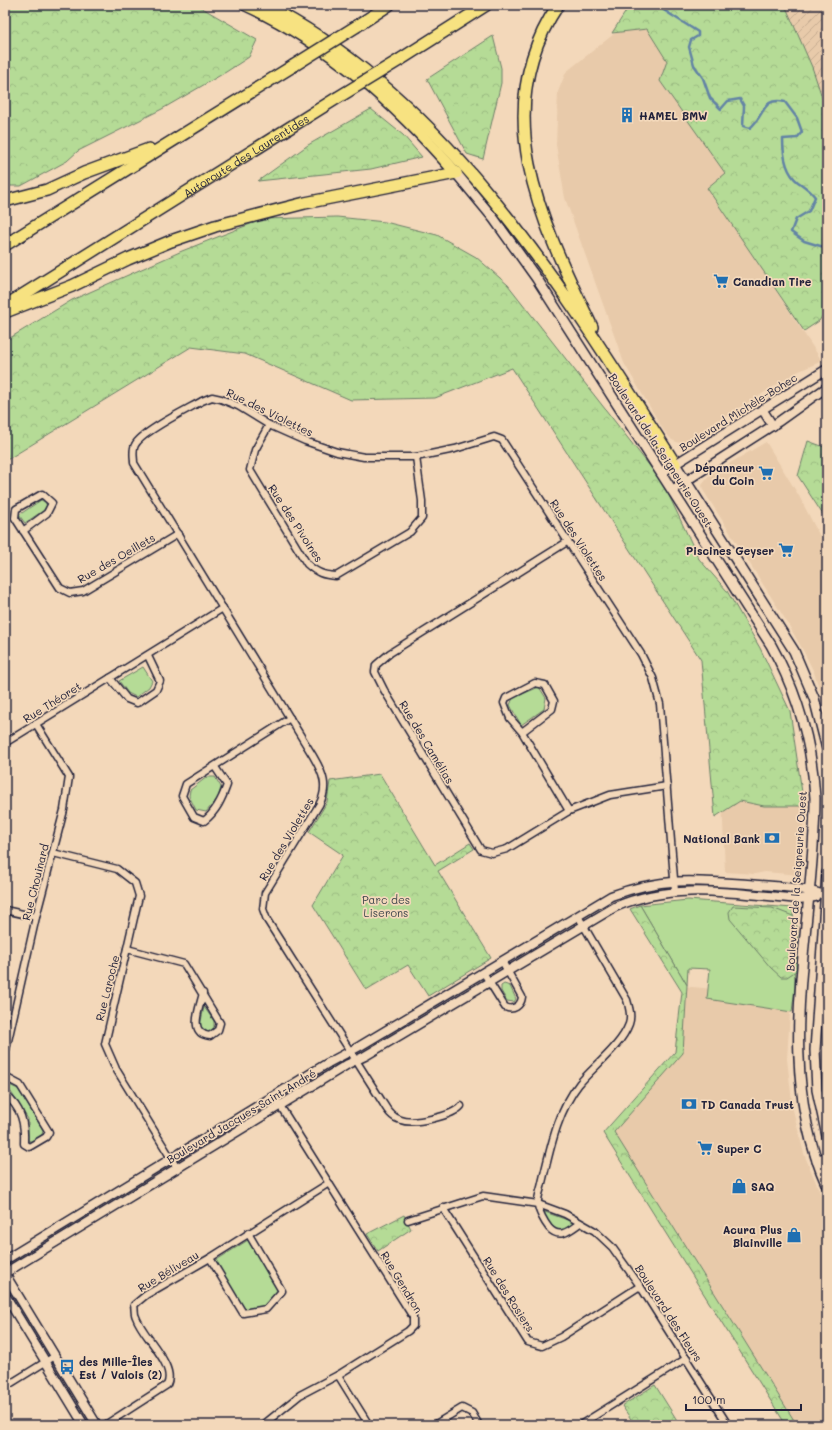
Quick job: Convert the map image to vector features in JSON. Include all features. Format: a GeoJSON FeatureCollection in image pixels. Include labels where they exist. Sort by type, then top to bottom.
{"type":"FeatureCollection","features":[{"type":"Feature","properties":{"kind":"highway"},"geometry":{"type":"LineString","coordinates":[[246,5],[302,35],[351,70],[399,112],[456,173]]}},
{"type":"Feature","properties":{"kind":"highway"},"geometry":{"type":"LineString","coordinates":[[264,5],[294,21],[342,52],[387,88],[422,121],[469,172],[510,222],[608,360],[675,464]]}},
{"type":"Feature","properties":{"kind":"highway"},"geometry":{"type":"LineString","coordinates":[[5,245],[389,5]]}},
{"type":"Feature","properties":{"kind":"highway","name":"Autoroute des Laurentides"},"geometry":{"type":"LineString","coordinates":[[5,306],[486,5]]}},
{"type":"Feature","properties":{"kind":"highway"},"geometry":{"type":"LineString","coordinates":[[558,5],[544,31],[530,70],[524,116],[526,153],[534,190],[547,228],[608,360]]}},
{"type":"Feature","properties":{"kind":"highway"},"geometry":{"type":"LineString","coordinates":[[5,201],[47,190],[84,173],[171,141]]}},
{"type":"Feature","properties":{"kind":"highway"},"geometry":{"type":"LineString","coordinates":[[5,312],[72,286],[158,246],[210,228],[284,207],[456,173]]}},
{"type":"Feature","properties":{"kind":"main road","name":"Boulevard de la Seigneurie Ouest"},"geometry":{"type":"LineString","coordinates":[[456,173],[491,215],[521,256],[771,645],[786,673],[802,715],[812,766],[815,805],[798,1054],[801,1099],[807,1127],[817,1161],[827,1186]]}},
{"type":"Feature","properties":{"kind":"main road","name":"Boulevard de la Seigneurie Ouest"},"geometry":{"type":"LineString","coordinates":[[675,464],[784,634],[801,666],[818,708],[827,749]]}},
{"type":"Feature","properties":{"kind":"main road"},"geometry":{"type":"LineString","coordinates":[[786,673],[801,666]]}},
{"type":"Feature","properties":{"kind":"main road"},"geometry":{"type":"LineString","coordinates":[[827,873],[815,1050],[817,1090],[827,1136]]}},
{"type":"Feature","properties":{"kind":"main road"},"geometry":{"type":"LineString","coordinates":[[817,1161],[827,1157]]}},
{"type":"Feature","properties":{"kind":"street","name":"Boulevard Michèle-Bohec"},"geometry":{"type":"LineString","coordinates":[[661,473],[827,370]]}},
{"type":"Feature","properties":{"kind":"street"},"geometry":{"type":"LineString","coordinates":[[672,490],[773,426],[827,387]]}},
{"type":"Feature","properties":{"kind":"street","name":"Rue des Violettes"},"geometry":{"type":"LineString","coordinates":[[461,1106],[452,1114],[410,1122],[397,1119],[386,1108],[269,924],[263,909],[263,901],[267,889],[319,805],[324,793],[324,779],[321,771],[224,608],[134,463],[133,454],[135,445],[144,435],[202,401],[212,397],[221,398],[238,406],[269,425],[305,441],[337,452],[364,457],[416,457],[456,449],[494,438],[502,440],[641,654],[653,678],[660,704],[675,891]]}},
{"type":"Feature","properties":{"kind":"street"},"geometry":{"type":"LineString","coordinates":[[762,409],[773,426]]}},
{"type":"Feature","properties":{"kind":"street","name":"Rue des Pivoines"},"geometry":{"type":"LineString","coordinates":[[269,425],[255,450],[250,470],[308,564],[314,571],[324,576],[336,576],[410,532],[422,518],[422,500],[416,457]]}},
{"type":"Feature","properties":{"kind":"street","name":"Rue des Oeillets"},"geometry":{"type":"LineString","coordinates":[[23,530],[48,513],[52,503],[42,494],[16,509],[15,518],[60,588],[70,593],[83,591],[178,534]]}},
{"type":"Feature","properties":{"kind":"street","name":"Rue des Camélias"},"geometry":{"type":"LineString","coordinates":[[567,542],[390,653],[376,665],[376,672],[384,690],[480,850],[492,853],[507,849],[569,811],[610,795],[667,786]]}},
{"type":"Feature","properties":{"kind":"street","name":"Rue Théoret"},"geometry":{"type":"LineString","coordinates":[[5,743],[224,608]]}},
{"type":"Feature","properties":{"kind":"street"},"geometry":{"type":"LineString","coordinates":[[110,678],[127,699],[137,703],[156,690],[160,681],[148,656]]}},
{"type":"Feature","properties":{"kind":"street"},"geometry":{"type":"LineString","coordinates":[[522,732],[552,709],[554,701],[545,685],[535,683],[506,698],[504,703],[569,811]]}},
{"type":"Feature","properties":{"kind":"street"},"geometry":{"type":"LineString","coordinates":[[214,767],[227,785],[222,798],[210,816],[204,821],[194,817],[182,796],[186,784],[290,718]]}},
{"type":"Feature","properties":{"kind":"street","name":"Rue Chouinard"},"geometry":{"type":"LineString","coordinates":[[5,1052],[36,917],[64,810],[69,777],[36,724]]}},
{"type":"Feature","properties":{"kind":"street","name":"Rue Laroche"},"geometry":{"type":"LineString","coordinates":[[53,854],[117,869],[135,883],[138,896],[127,949],[106,1030],[105,1044],[116,1069],[177,1168]]}},
{"type":"Feature","properties":{"kind":"street","name":"Boulevard Jacques-Saint-André"},"geometry":{"type":"LineString","coordinates":[[5,1260],[274,1096],[611,896],[650,884],[674,880],[705,881],[808,894]]}},
{"type":"Feature","properties":{"kind":"street","name":"Boulevard Jacques-Saint-André"},"geometry":{"type":"LineString","coordinates":[[5,1274],[279,1106],[611,909],[652,894],[675,891],[698,891],[799,899],[808,894]]}},
{"type":"Feature","properties":{"kind":"street"},"geometry":{"type":"LineString","coordinates":[[808,894],[825,895]]}},
{"type":"Feature","properties":{"kind":"street"},"geometry":{"type":"LineString","coordinates":[[5,910],[36,917]]}},
{"type":"Feature","properties":{"kind":"street"},"geometry":{"type":"LineString","coordinates":[[578,916],[627,1000],[630,1012],[630,1023],[622,1036],[578,1085],[568,1102],[558,1123],[538,1204],[545,1222],[550,1229],[558,1234],[565,1234],[580,1223]]}},
{"type":"Feature","properties":{"kind":"street"},"geometry":{"type":"LineString","coordinates":[[127,949],[184,964],[203,993],[220,1023],[218,1030],[210,1036],[204,1036],[197,1029],[196,1024],[203,993]]}},
{"type":"Feature","properties":{"kind":"street"},"geometry":{"type":"LineString","coordinates":[[483,972],[505,1007],[510,1009],[516,1007],[521,1001],[522,996],[502,961]]}},
{"type":"Feature","properties":{"kind":"street"},"geometry":{"type":"LineString","coordinates":[[5,1077],[20,1085],[49,1132],[46,1137],[29,1147],[24,1144],[25,1128],[22,1116],[10,1098],[5,1095]]}},
{"type":"Feature","properties":{"kind":"street","name":"Rue Gendron"},"geometry":{"type":"LineString","coordinates":[[263,1425],[300,1395],[338,1375],[408,1331],[413,1326],[413,1317],[274,1096]]}},
{"type":"Feature","properties":{"kind":"street","name":"Rue Béliveau"},"geometry":{"type":"LineString","coordinates":[[105,1425],[167,1385],[170,1380],[168,1369],[136,1317],[134,1305],[146,1295],[210,1258],[329,1183]]}},
{"type":"Feature","properties":{"kind":"street","name":"Boulevard des Fleurs"},"geometry":{"type":"LineString","coordinates":[[408,1220],[483,1196],[538,1204],[564,1214],[595,1231],[612,1247],[640,1286],[728,1425]]}},
{"type":"Feature","properties":{"kind":"street","name":"Rue des Rosiers"},"geometry":{"type":"LineString","coordinates":[[443,1208],[528,1342],[542,1346],[561,1337],[640,1286]]}},
{"type":"Feature","properties":{"kind":"street","name":"Rue Béliveau"},"geometry":{"type":"LineString","coordinates":[[210,1258],[244,1313],[266,1309],[282,1291],[248,1233]]}},
{"type":"Feature","properties":{"kind":"street"},"geometry":{"type":"LineString","coordinates":[[5,1274],[97,1425]]}},
{"type":"Feature","properties":{"kind":"street"},"geometry":{"type":"LineString","coordinates":[[5,1295],[84,1425]]}},
{"type":"Feature","properties":{"kind":"street"},"geometry":{"type":"LineString","coordinates":[[5,1387],[55,1356]]}},
{"type":"Feature","properties":{"kind":"street"},"geometry":{"type":"LineString","coordinates":[[582,1425],[687,1358]]}},
{"type":"Feature","properties":{"kind":"street"},"geometry":{"type":"LineString","coordinates":[[338,1375],[368,1425]]}},
{"type":"Feature","properties":{"kind":"street"},"geometry":{"type":"LineString","coordinates":[[434,1425],[462,1408],[472,1413],[479,1425]]}},
{"type":"Feature","properties":{"kind":"shaded area"},"geometry":{"type":"Polygon","coordinates":[[[786,5],[827,5],[827,128],[786,5]]]}},
{"type":"Feature","properties":{"kind":"shaded area"},"geometry":{"type":"Polygon","coordinates":[[[649,26],[728,174],[710,190],[822,361],[797,372],[685,442],[679,443],[672,440],[664,431],[624,363],[565,198],[556,145],[558,92],[566,72],[619,30],[649,26]]]}},
{"type":"Feature","properties":{"kind":"shaded area"},"geometry":{"type":"Polygon","coordinates":[[[766,442],[799,496],[827,550],[827,714],[814,672],[804,652],[787,622],[703,490],[702,485],[710,475],[766,442]]]}},
{"type":"Feature","properties":{"kind":"shaded area"},"geometry":{"type":"Polygon","coordinates":[[[722,797],[805,802],[800,875],[765,872],[755,874],[725,872],[722,797]]]}},
{"type":"Feature","properties":{"kind":"shaded area"},"geometry":{"type":"Polygon","coordinates":[[[683,986],[791,997],[787,1059],[793,1110],[804,1154],[827,1209],[827,1425],[785,1425],[604,1135],[674,1054],[683,986]]]}},
{"type":"Feature","properties":{"kind":"shaded area"},"geometry":{"type":"Polygon","coordinates":[[[827,992],[827,1056],[824,1056],[827,992]]]}},
{"type":"Feature","properties":{"kind":"green space"},"geometry":{"type":"Polygon","coordinates":[[[5,5],[197,5],[257,40],[249,57],[226,72],[162,109],[78,151],[67,161],[21,186],[5,186],[5,5]]]}},
{"type":"Feature","properties":{"kind":"green space"},"geometry":{"type":"Polygon","coordinates":[[[630,5],[785,5],[812,67],[827,112],[827,309],[819,321],[804,331],[707,188],[725,173],[660,81],[667,61],[647,29],[612,33],[630,5]]]}},
{"type":"Feature","properties":{"kind":"green space"},"geometry":{"type":"Polygon","coordinates":[[[493,36],[501,68],[501,83],[483,159],[467,154],[427,79],[493,36]]]}},
{"type":"Feature","properties":{"kind":"green space"},"geometry":{"type":"Polygon","coordinates":[[[371,109],[403,135],[422,157],[371,169],[258,181],[308,145],[371,109]]]}},
{"type":"Feature","properties":{"kind":"green space"},"geometry":{"type":"Polygon","coordinates":[[[337,217],[385,222],[437,235],[476,257],[508,285],[663,483],[699,559],[727,591],[760,648],[790,711],[804,806],[764,806],[740,801],[715,817],[701,660],[512,368],[435,398],[351,400],[245,354],[191,347],[5,461],[5,341],[72,300],[182,251],[263,219],[337,217]]]}},
{"type":"Feature","properties":{"kind":"green space"},"geometry":{"type":"Polygon","coordinates":[[[808,441],[827,448],[827,521],[798,476],[808,441]]]}},
{"type":"Feature","properties":{"kind":"green space"},"geometry":{"type":"Polygon","coordinates":[[[41,500],[45,502],[47,506],[44,510],[25,523],[19,515],[41,500]]]}},
{"type":"Feature","properties":{"kind":"green space"},"geometry":{"type":"Polygon","coordinates":[[[143,667],[152,681],[149,687],[136,697],[128,693],[119,681],[143,667]]]}},
{"type":"Feature","properties":{"kind":"green space"},"geometry":{"type":"Polygon","coordinates":[[[539,687],[546,698],[544,709],[521,725],[510,705],[513,698],[539,687]]]}},
{"type":"Feature","properties":{"kind":"green space","name":"Parc des Liserons"},"geometry":{"type":"Polygon","coordinates":[[[380,774],[435,865],[470,843],[474,849],[438,871],[491,958],[428,996],[408,965],[366,990],[313,905],[343,855],[309,832],[327,802],[330,781],[380,774]]]}},
{"type":"Feature","properties":{"kind":"green space"},"geometry":{"type":"Polygon","coordinates":[[[207,777],[215,777],[221,787],[218,798],[206,812],[196,810],[189,796],[190,790],[207,777]]]}},
{"type":"Feature","properties":{"kind":"green space"},"geometry":{"type":"Polygon","coordinates":[[[688,900],[793,908],[795,987],[792,1012],[707,999],[710,969],[688,968],[687,985],[640,905],[688,900]]]}},
{"type":"Feature","properties":{"kind":"green space"},"geometry":{"type":"Polygon","coordinates":[[[640,905],[687,985],[683,1053],[614,1132],[797,1425],[786,1425],[603,1133],[675,1052],[682,992],[630,909],[640,905]]]}},
{"type":"Feature","properties":{"kind":"green space"},"geometry":{"type":"Polygon","coordinates":[[[733,906],[772,908],[793,916],[798,929],[796,971],[787,977],[781,977],[771,968],[730,919],[729,912],[733,906]]]}},
{"type":"Feature","properties":{"kind":"green space"},"geometry":{"type":"Polygon","coordinates":[[[504,984],[510,986],[516,999],[514,1002],[507,1001],[501,991],[501,986],[504,984]]]}},
{"type":"Feature","properties":{"kind":"green space"},"geometry":{"type":"Polygon","coordinates":[[[204,1007],[214,1021],[214,1028],[208,1032],[200,1026],[204,1007]]]}},
{"type":"Feature","properties":{"kind":"green space"},"geometry":{"type":"Polygon","coordinates":[[[5,1083],[18,1089],[43,1130],[42,1135],[32,1142],[28,1140],[28,1119],[11,1092],[5,1089],[5,1083]]]}},
{"type":"Feature","properties":{"kind":"green space"},"geometry":{"type":"Polygon","coordinates":[[[542,1211],[576,1223],[564,1232],[560,1231],[550,1224],[542,1211]]]}},
{"type":"Feature","properties":{"kind":"green space"},"geometry":{"type":"Polygon","coordinates":[[[404,1215],[411,1229],[378,1251],[367,1234],[404,1215]]]}},
{"type":"Feature","properties":{"kind":"green space"},"geometry":{"type":"Polygon","coordinates":[[[248,1240],[278,1290],[264,1307],[245,1310],[215,1261],[248,1240]]]}},
{"type":"Feature","properties":{"kind":"green space"},"geometry":{"type":"Polygon","coordinates":[[[655,1385],[680,1425],[635,1425],[622,1406],[655,1385]]]}},
{"type":"Feature","properties":{"kind":"waterway"},"geometry":{"type":"LineString","coordinates":[[664,5],[662,9],[698,32],[698,36],[691,40],[689,47],[694,65],[703,78],[710,98],[721,109],[728,101],[740,99],[744,106],[743,126],[750,128],[759,118],[764,108],[772,102],[785,102],[797,118],[802,132],[797,138],[783,139],[786,162],[790,173],[794,178],[815,197],[809,211],[796,219],[791,232],[804,241],[827,248]]}},
{"type":"Feature","properties":{"kind":"place","name":"HAMEL BMW"},"geometry":{"type":"Point","coordinates":[627,115]}},
{"type":"Feature","properties":{"kind":"place","name":"Canadian Tire"},"geometry":{"type":"Point","coordinates":[721,281]}},
{"type":"Feature","properties":{"kind":"place","name":"Dépanneur du Coin"},"geometry":{"type":"Point","coordinates":[766,473]}},
{"type":"Feature","properties":{"kind":"place","name":"Piscines Geyser"},"geometry":{"type":"Point","coordinates":[786,550]}},
{"type":"Feature","properties":{"kind":"place","name":"National Bank"},"geometry":{"type":"Point","coordinates":[772,838]}},
{"type":"Feature","properties":{"kind":"place","name":"TD Canada Trust"},"geometry":{"type":"Point","coordinates":[689,1104]}},
{"type":"Feature","properties":{"kind":"place","name":"Super C"},"geometry":{"type":"Point","coordinates":[705,1148]}},
{"type":"Feature","properties":{"kind":"place","name":"SAQ"},"geometry":{"type":"Point","coordinates":[739,1186]}},
{"type":"Feature","properties":{"kind":"place","name":"Acura Plus Blainville"},"geometry":{"type":"Point","coordinates":[794,1235]}},
{"type":"Feature","properties":{"kind":"place","name":"des Mille-Îles Est / Valois (2)"},"geometry":{"type":"Point","coordinates":[67,1367]}}]}
